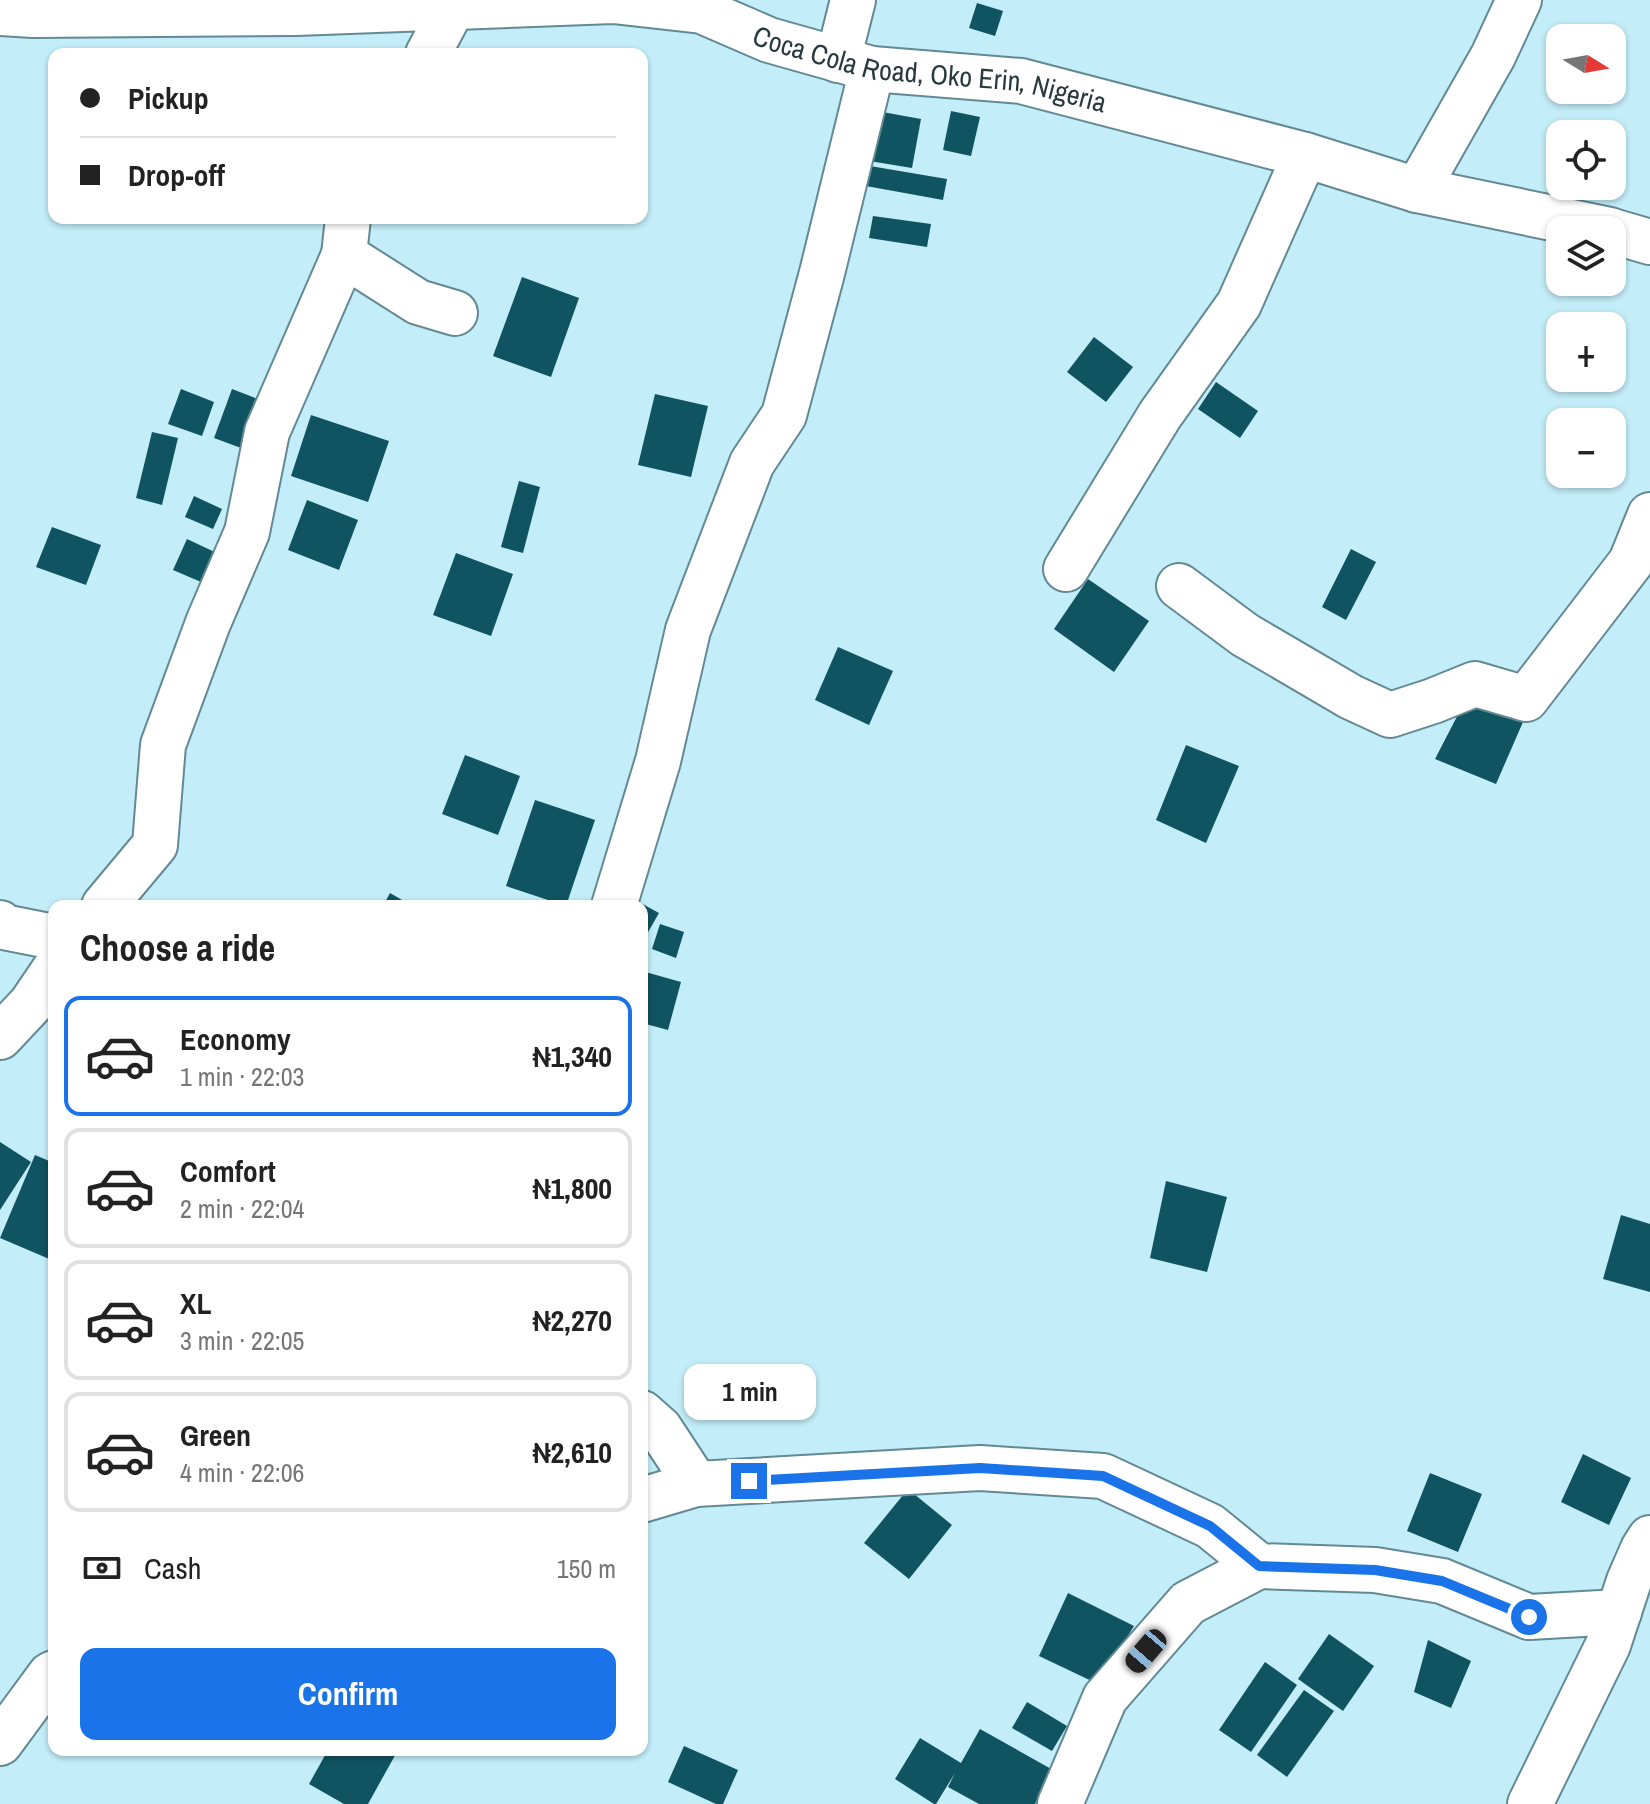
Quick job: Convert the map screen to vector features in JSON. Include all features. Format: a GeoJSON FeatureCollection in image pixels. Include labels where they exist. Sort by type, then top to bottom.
{"type":"FeatureCollection","features":[{"type":"Feature","properties":{"kind":"street"},"geometry":{"type":"LineString","coordinates":[[616,900],[658,761],[688,630],[752,463],[784,415],[822,273],[855,64],[853,0]]}},
{"type":"Feature","properties":{"kind":"street"},"geometry":{"type":"LineString","coordinates":[[1417,190],[1493,56],[1519,0]]}},
{"type":"Feature","properties":{"kind":"street","name":"Coca Cola Road, Oko Erin, Nigeria"},"geometry":{"type":"LineString","coordinates":[[0,13],[48,15],[296,6],[453,7],[613,1],[703,5],[769,40],[855,64],[1021,81],[1305,155],[1417,190],[1546,217]]}},
{"type":"Feature","properties":{"kind":"street"},"geometry":{"type":"LineString","coordinates":[[431,48],[453,7]]}},
{"type":"Feature","properties":{"kind":"street"},"geometry":{"type":"LineString","coordinates":[[1066,569],[1160,415],[1239,304],[1305,155]]}},
{"type":"Feature","properties":{"kind":"street","name":"Coca Cola Road, Oko Erin, Nigeria"},"geometry":{"type":"LineString","coordinates":[[1626,235],[1650,242]]}},
{"type":"Feature","properties":{"kind":"street"},"geometry":{"type":"LineString","coordinates":[[109,900],[155,845],[163,745],[208,623],[247,532],[267,432],[346,237],[418,302],[455,313]]}},
{"type":"Feature","properties":{"kind":"street"},"geometry":{"type":"LineString","coordinates":[[1179,586],[1245,635],[1351,697],[1390,715],[1475,684],[1526,699],[1631,562],[1650,515]]}},
{"type":"Feature","properties":{"kind":"street"},"geometry":{"type":"LineString","coordinates":[[0,923],[4,927],[48,936]]}},
{"type":"Feature","properties":{"kind":"street"},"geometry":{"type":"LineString","coordinates":[[0,1037],[31,1004],[48,979]]}},
{"type":"Feature","properties":{"kind":"street"},"geometry":{"type":"LineString","coordinates":[[648,1418],[660,1429],[696,1484]]}},
{"type":"Feature","properties":{"kind":"street"},"geometry":{"type":"LineString","coordinates":[[648,1498],[696,1484],[980,1468],[1103,1476],[1210,1526],[1259,1566]]}},
{"type":"Feature","properties":{"kind":"street"},"geometry":{"type":"LineString","coordinates":[[1530,1804],[1608,1645],[1629,1581],[1650,1538]]}},
{"type":"Feature","properties":{"kind":"street"},"geometry":{"type":"LineString","coordinates":[[1060,1804],[1105,1698],[1188,1603],[1259,1566],[1375,1570],[1442,1581],[1529,1617],[1619,1612]]}},
{"type":"Feature","properties":{"kind":"street"},"geometry":{"type":"LineString","coordinates":[[0,1743],[48,1678]]}},
{"type":"Feature","properties":{"kind":"building"},"geometry":{"type":"Polygon","coordinates":[[[977,3],[1003,11],[995,36],[969,28],[977,3]]]}},
{"type":"Feature","properties":{"kind":"building"},"geometry":{"type":"Polygon","coordinates":[[[866,109],[921,119],[912,168],[857,159],[866,109]]]}},
{"type":"Feature","properties":{"kind":"building"},"geometry":{"type":"Polygon","coordinates":[[[951,111],[980,117],[971,156],[943,150],[951,111]]]}},
{"type":"Feature","properties":{"kind":"building"},"geometry":{"type":"Polygon","coordinates":[[[858,164],[947,179],[943,200],[855,184],[858,164]]]}},
{"type":"Feature","properties":{"kind":"building"},"geometry":{"type":"Polygon","coordinates":[[[873,216],[931,224],[927,247],[869,238],[873,216]]]}},
{"type":"Feature","properties":{"kind":"building"},"geometry":{"type":"Polygon","coordinates":[[[522,277],[579,298],[551,377],[493,356],[522,277]]]}},
{"type":"Feature","properties":{"kind":"building"},"geometry":{"type":"Polygon","coordinates":[[[1094,337],[1133,367],[1106,402],[1067,372],[1094,337]]]}},
{"type":"Feature","properties":{"kind":"building"},"geometry":{"type":"Polygon","coordinates":[[[1216,382],[1258,411],[1240,438],[1198,409],[1216,382]]]}},
{"type":"Feature","properties":{"kind":"building"},"geometry":{"type":"Polygon","coordinates":[[[181,389],[214,402],[202,436],[168,424],[181,389]]]}},
{"type":"Feature","properties":{"kind":"building"},"geometry":{"type":"Polygon","coordinates":[[[232,389],[258,399],[241,448],[214,438],[232,389]]]}},
{"type":"Feature","properties":{"kind":"building"},"geometry":{"type":"Polygon","coordinates":[[[655,394],[708,406],[691,477],[638,465],[655,394]]]}},
{"type":"Feature","properties":{"kind":"building"},"geometry":{"type":"Polygon","coordinates":[[[311,415],[389,441],[368,502],[291,476],[311,415]]]}},
{"type":"Feature","properties":{"kind":"building"},"geometry":{"type":"Polygon","coordinates":[[[152,432],[178,438],[162,505],[136,498],[152,432]]]}},
{"type":"Feature","properties":{"kind":"building"},"geometry":{"type":"Polygon","coordinates":[[[519,481],[540,487],[523,553],[501,547],[519,481]]]}},
{"type":"Feature","properties":{"kind":"building"},"geometry":{"type":"Polygon","coordinates":[[[194,496],[222,509],[213,529],[185,517],[194,496]]]}},
{"type":"Feature","properties":{"kind":"building"},"geometry":{"type":"Polygon","coordinates":[[[307,500],[358,520],[339,570],[288,550],[307,500]]]}},
{"type":"Feature","properties":{"kind":"building"},"geometry":{"type":"Polygon","coordinates":[[[52,527],[101,545],[86,585],[36,567],[52,527]]]}},
{"type":"Feature","properties":{"kind":"building"},"geometry":{"type":"Polygon","coordinates":[[[187,539],[221,555],[208,585],[173,570],[187,539]]]}},
{"type":"Feature","properties":{"kind":"building"},"geometry":{"type":"Polygon","coordinates":[[[1351,549],[1376,562],[1346,620],[1322,607],[1351,549]]]}},
{"type":"Feature","properties":{"kind":"building"},"geometry":{"type":"Polygon","coordinates":[[[456,553],[513,574],[491,636],[433,615],[456,553]]]}},
{"type":"Feature","properties":{"kind":"building"},"geometry":{"type":"Polygon","coordinates":[[[1088,579],[1149,621],[1114,672],[1054,629],[1088,579]]]}},
{"type":"Feature","properties":{"kind":"building"},"geometry":{"type":"Polygon","coordinates":[[[838,647],[893,671],[869,725],[815,700],[838,647]]]}},
{"type":"Feature","properties":{"kind":"building"},"geometry":{"type":"Polygon","coordinates":[[[1465,701],[1523,722],[1496,784],[1435,759],[1465,701]]]}},
{"type":"Feature","properties":{"kind":"building"},"geometry":{"type":"Polygon","coordinates":[[[1186,745],[1239,766],[1206,843],[1156,820],[1186,745]]]}},
{"type":"Feature","properties":{"kind":"building"},"geometry":{"type":"Polygon","coordinates":[[[465,755],[520,776],[498,835],[442,814],[465,755]]]}},
{"type":"Feature","properties":{"kind":"building"},"geometry":{"type":"Polygon","coordinates":[[[535,800],[595,820],[568,900],[548,900],[506,886],[535,800]]]}},
{"type":"Feature","properties":{"kind":"building"},"geometry":{"type":"Polygon","coordinates":[[[390,893],[402,900],[386,900],[390,893]]]}},
{"type":"Feature","properties":{"kind":"building"},"geometry":{"type":"Polygon","coordinates":[[[648,907],[659,913],[648,932],[648,907]]]}},
{"type":"Feature","properties":{"kind":"building"},"geometry":{"type":"Polygon","coordinates":[[[660,924],[684,932],[676,958],[652,949],[660,924]]]}},
{"type":"Feature","properties":{"kind":"building"},"geometry":{"type":"Polygon","coordinates":[[[648,973],[681,982],[668,1030],[648,1025],[648,973]]]}},
{"type":"Feature","properties":{"kind":"building"},"geometry":{"type":"Polygon","coordinates":[[[0,1142],[31,1162],[0,1210],[0,1142]]]}},
{"type":"Feature","properties":{"kind":"building"},"geometry":{"type":"Polygon","coordinates":[[[35,1155],[48,1160],[48,1258],[0,1238],[35,1155]]]}},
{"type":"Feature","properties":{"kind":"building"},"geometry":{"type":"Polygon","coordinates":[[[1166,1181],[1227,1197],[1207,1272],[1150,1258],[1166,1181]]]}},
{"type":"Feature","properties":{"kind":"building"},"geometry":{"type":"Polygon","coordinates":[[[1621,1215],[1650,1224],[1650,1292],[1603,1279],[1621,1215]]]}},
{"type":"Feature","properties":{"kind":"building"},"geometry":{"type":"Polygon","coordinates":[[[1583,1454],[1631,1478],[1609,1525],[1561,1502],[1583,1454]]]}},
{"type":"Feature","properties":{"kind":"building"},"geometry":{"type":"Polygon","coordinates":[[[1430,1473],[1482,1494],[1458,1552],[1407,1531],[1430,1473]]]}},
{"type":"Feature","properties":{"kind":"building"},"geometry":{"type":"Polygon","coordinates":[[[908,1489],[952,1525],[909,1579],[864,1543],[908,1489]]]}},
{"type":"Feature","properties":{"kind":"building"},"geometry":{"type":"Polygon","coordinates":[[[1068,1593],[1134,1626],[1098,1684],[1039,1656],[1068,1593]]]}},
{"type":"Feature","properties":{"kind":"building"},"geometry":{"type":"Polygon","coordinates":[[[1329,1634],[1374,1666],[1343,1711],[1298,1679],[1329,1634]]]}},
{"type":"Feature","properties":{"kind":"building"},"geometry":{"type":"Polygon","coordinates":[[[1428,1640],[1471,1661],[1451,1708],[1414,1692],[1428,1640]]]}},
{"type":"Feature","properties":{"kind":"building"},"geometry":{"type":"Polygon","coordinates":[[[1265,1662],[1297,1685],[1251,1752],[1219,1730],[1265,1662]]]}},
{"type":"Feature","properties":{"kind":"building"},"geometry":{"type":"Polygon","coordinates":[[[1304,1690],[1334,1711],[1287,1777],[1257,1755],[1304,1690]]]}},
{"type":"Feature","properties":{"kind":"building"},"geometry":{"type":"Polygon","coordinates":[[[1027,1702],[1067,1726],[1052,1751],[1012,1728],[1027,1702]]]}},
{"type":"Feature","properties":{"kind":"building"},"geometry":{"type":"Polygon","coordinates":[[[980,1729],[1053,1770],[1035,1804],[979,1804],[948,1787],[955,1773],[934,1804],[895,1779],[920,1738],[961,1763],[980,1729]]]}},
{"type":"Feature","properties":{"kind":"building"},"geometry":{"type":"Polygon","coordinates":[[[684,1746],[738,1770],[723,1804],[716,1804],[668,1782],[684,1746]]]}},
{"type":"Feature","properties":{"kind":"building"},"geometry":{"type":"Polygon","coordinates":[[[325,1756],[395,1756],[368,1804],[344,1804],[309,1784],[325,1756]]]}},
{"type":"Feature","properties":{"kind":"route"},"geometry":{"type":"LineString","coordinates":[[749,1481],[980,1468],[1103,1476],[1210,1526],[1259,1566],[1375,1570],[1442,1581],[1529,1617]]}}]}
